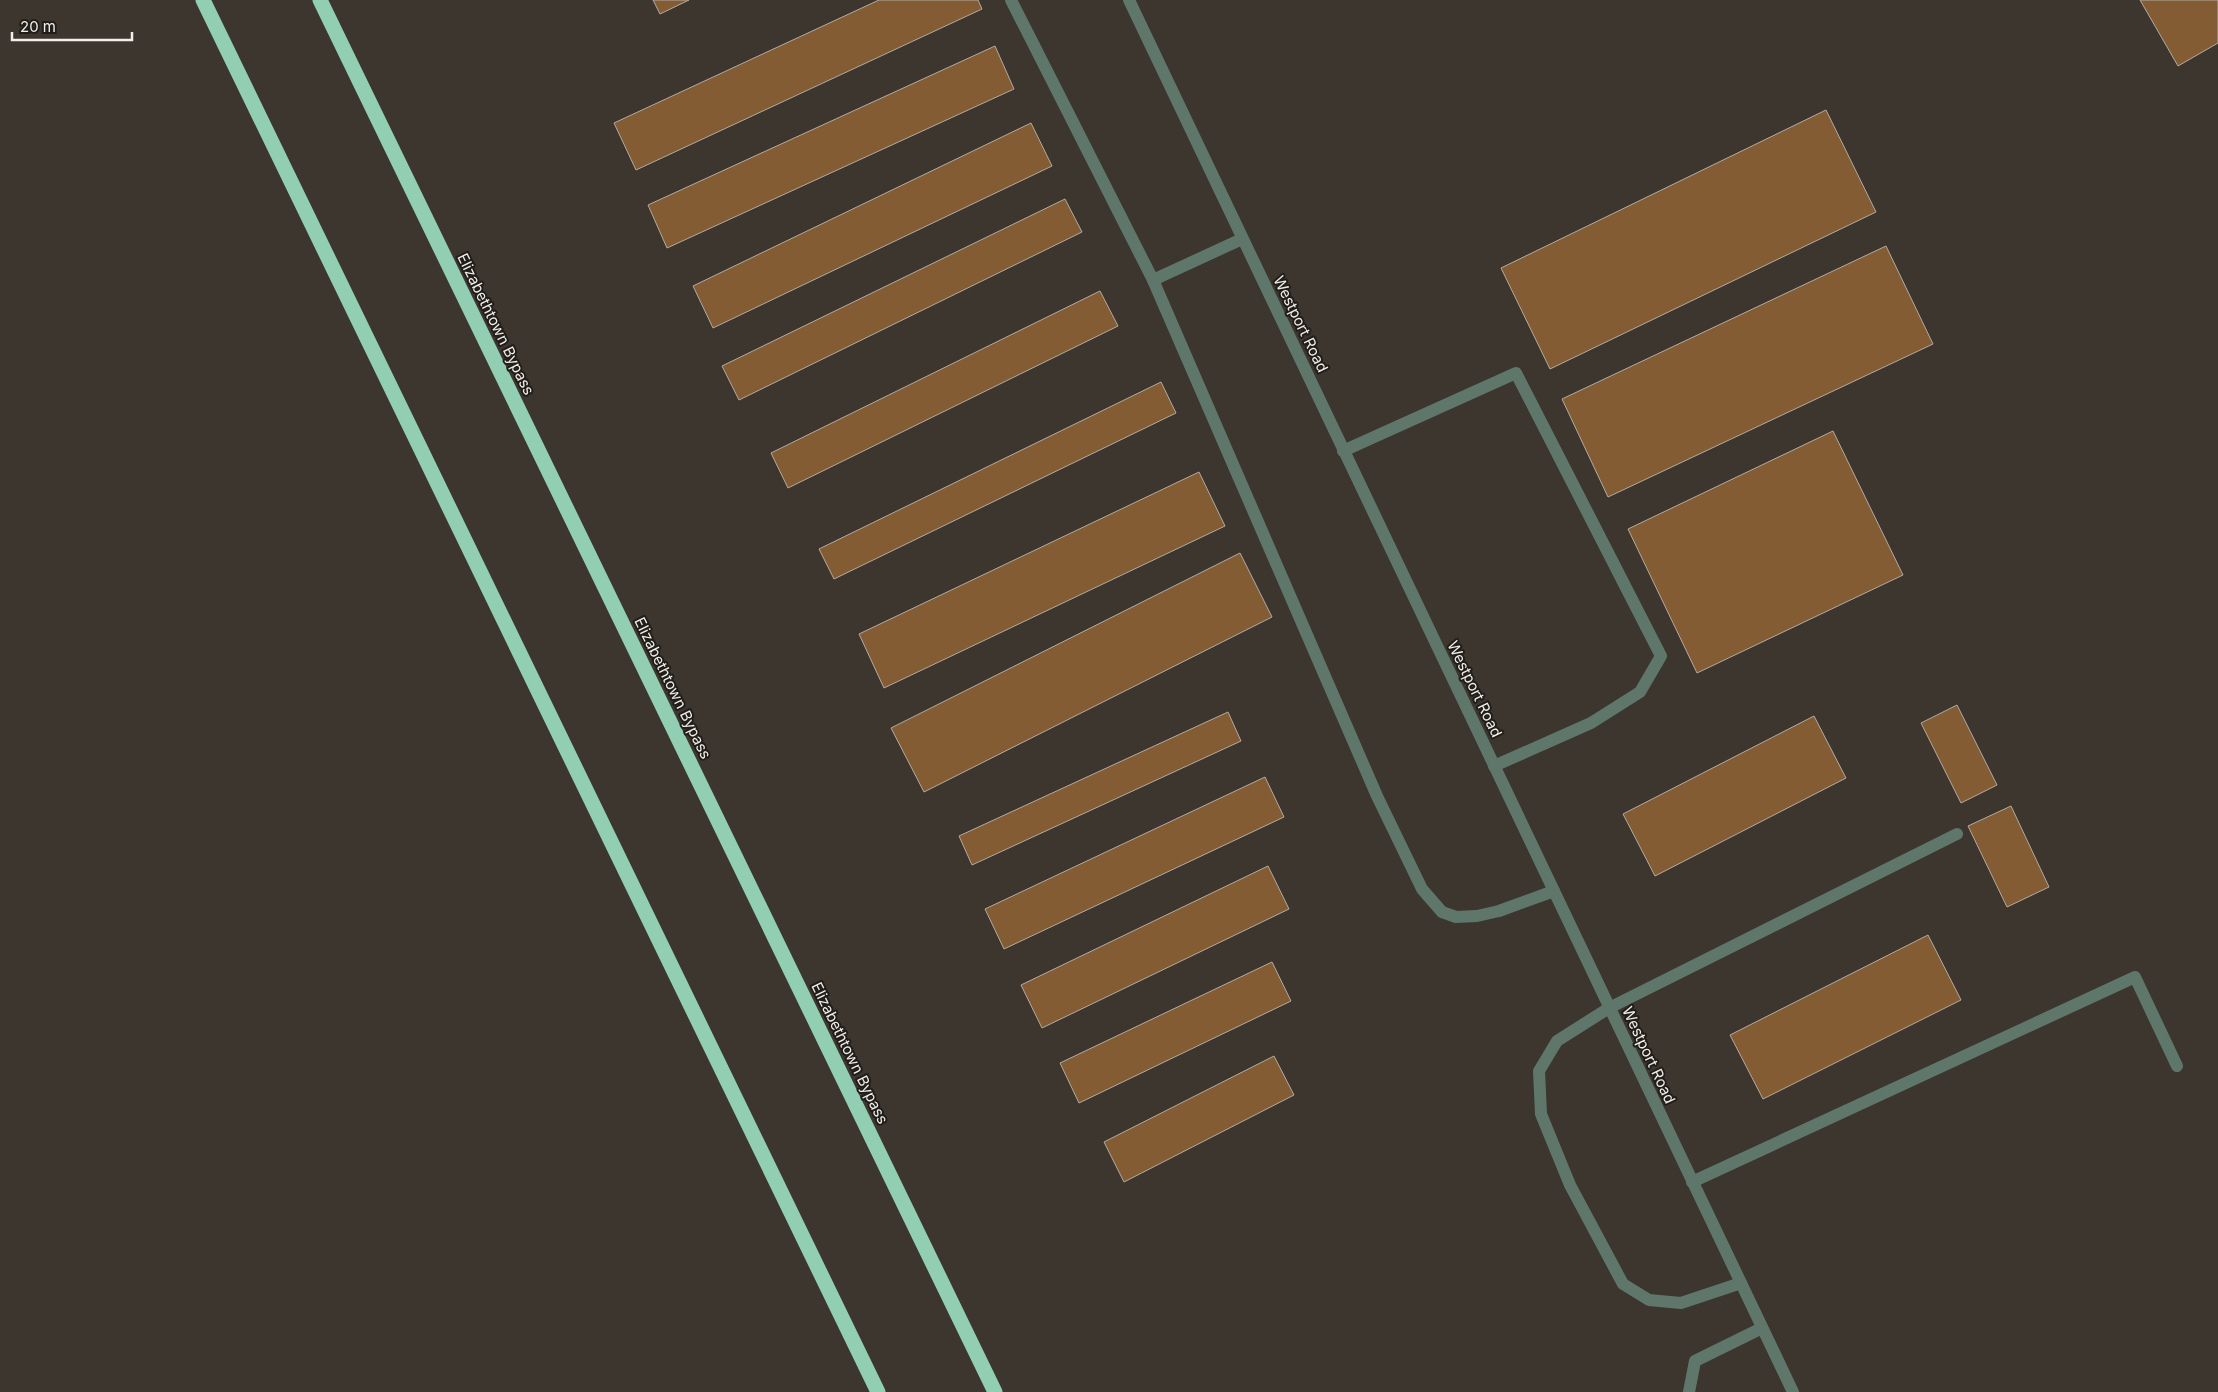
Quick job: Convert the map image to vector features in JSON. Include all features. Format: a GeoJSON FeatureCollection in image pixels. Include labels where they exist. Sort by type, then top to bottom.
{"type":"FeatureCollection","features":[{"type":"Feature","properties":{"kind":"highway"},"geometry":{"type":"LineString","coordinates":[[203,0],[878,1392]]}},
{"type":"Feature","properties":{"kind":"highway","name":"Elizabethtown Bypass"},"geometry":{"type":"LineString","coordinates":[[320,0],[996,1392]]}},
{"type":"Feature","properties":{"kind":"street"},"geometry":{"type":"LineString","coordinates":[[1011,0],[1153,280],[1373,788],[1422,889],[1442,912],[1456,917],[1477,916],[1499,911],[1554,891]]}},
{"type":"Feature","properties":{"kind":"street","name":"Westport Road"},"geometry":{"type":"LineString","coordinates":[[1128,0],[1792,1392]]}},
{"type":"Feature","properties":{"kind":"street"},"geometry":{"type":"LineString","coordinates":[[1153,280],[1242,239]]}},
{"type":"Feature","properties":{"kind":"street"},"geometry":{"type":"LineString","coordinates":[[1344,451],[1516,373],[1661,656],[1640,692],[1591,723],[1494,766]]}},
{"type":"Feature","properties":{"kind":"street"},"geometry":{"type":"LineString","coordinates":[[1740,1283],[1681,1303],[1650,1300],[1623,1284],[1570,1185],[1541,1114],[1539,1071],[1557,1040],[1609,1008],[1957,834]]}},
{"type":"Feature","properties":{"kind":"street"},"geometry":{"type":"LineString","coordinates":[[1692,1182],[2135,977],[2177,1066]]}},
{"type":"Feature","properties":{"kind":"street"},"geometry":{"type":"LineString","coordinates":[[1689,1392],[1695,1361],[1762,1328]]}},
{"type":"Feature","properties":{"kind":"building"},"geometry":{"type":"Polygon","coordinates":[[[653,0],[689,0],[660,14],[653,0]]]}},
{"type":"Feature","properties":{"kind":"building"},"geometry":{"type":"Polygon","coordinates":[[[879,0],[978,0],[982,9],[636,170],[614,123],[879,0]]]}},
{"type":"Feature","properties":{"kind":"building"},"geometry":{"type":"Polygon","coordinates":[[[2140,0],[2218,0],[2218,43],[2178,66],[2140,0]]]}},
{"type":"Feature","properties":{"kind":"building"},"geometry":{"type":"Polygon","coordinates":[[[995,46],[1014,89],[667,248],[648,205],[995,46]]]}},
{"type":"Feature","properties":{"kind":"building"},"geometry":{"type":"Polygon","coordinates":[[[1826,110],[1876,212],[1550,369],[1501,268],[1826,110]]]}},
{"type":"Feature","properties":{"kind":"building"},"geometry":{"type":"Polygon","coordinates":[[[1031,123],[1052,166],[713,328],[693,286],[1031,123]]]}},
{"type":"Feature","properties":{"kind":"building"},"geometry":{"type":"Polygon","coordinates":[[[1065,199],[1082,232],[739,400],[722,366],[1065,199]]]}},
{"type":"Feature","properties":{"kind":"building"},"geometry":{"type":"Polygon","coordinates":[[[1886,246],[1933,344],[1608,497],[1562,399],[1886,246]]]}},
{"type":"Feature","properties":{"kind":"building"},"geometry":{"type":"Polygon","coordinates":[[[1100,291],[1118,326],[788,488],[771,453],[1100,291]]]}},
{"type":"Feature","properties":{"kind":"building"},"geometry":{"type":"Polygon","coordinates":[[[1161,382],[1176,413],[834,579],[819,549],[1161,382]]]}},
{"type":"Feature","properties":{"kind":"building"},"geometry":{"type":"Polygon","coordinates":[[[1833,431],[1903,575],[1697,673],[1628,529],[1833,431]]]}},
{"type":"Feature","properties":{"kind":"building"},"geometry":{"type":"Polygon","coordinates":[[[1199,472],[1225,526],[884,688],[859,634],[1199,472]]]}},
{"type":"Feature","properties":{"kind":"building"},"geometry":{"type":"Polygon","coordinates":[[[1240,553],[1272,617],[924,792],[891,728],[1240,553]]]}},
{"type":"Feature","properties":{"kind":"building"},"geometry":{"type":"Polygon","coordinates":[[[1957,705],[1997,785],[1961,803],[1921,723],[1957,705]]]}},
{"type":"Feature","properties":{"kind":"building"},"geometry":{"type":"Polygon","coordinates":[[[1228,712],[1241,741],[972,865],[959,836],[1228,712]]]}},
{"type":"Feature","properties":{"kind":"building"},"geometry":{"type":"Polygon","coordinates":[[[1814,716],[1846,778],[1655,876],[1623,814],[1814,716]]]}},
{"type":"Feature","properties":{"kind":"building"},"geometry":{"type":"Polygon","coordinates":[[[1265,777],[1284,817],[1004,949],[985,909],[1265,777]]]}},
{"type":"Feature","properties":{"kind":"building"},"geometry":{"type":"Polygon","coordinates":[[[2011,806],[2049,887],[2007,907],[1968,826],[2011,806]]]}},
{"type":"Feature","properties":{"kind":"building"},"geometry":{"type":"Polygon","coordinates":[[[1268,866],[1289,909],[1042,1028],[1021,985],[1268,866]]]}},
{"type":"Feature","properties":{"kind":"building"},"geometry":{"type":"Polygon","coordinates":[[[1928,935],[1961,1000],[1763,1099],[1730,1035],[1928,935]]]}},
{"type":"Feature","properties":{"kind":"building"},"geometry":{"type":"Polygon","coordinates":[[[1272,962],[1291,1001],[1079,1103],[1060,1063],[1272,962]]]}},
{"type":"Feature","properties":{"kind":"building"},"geometry":{"type":"Polygon","coordinates":[[[1274,1056],[1294,1095],[1124,1182],[1104,1142],[1274,1056]]]}}]}
